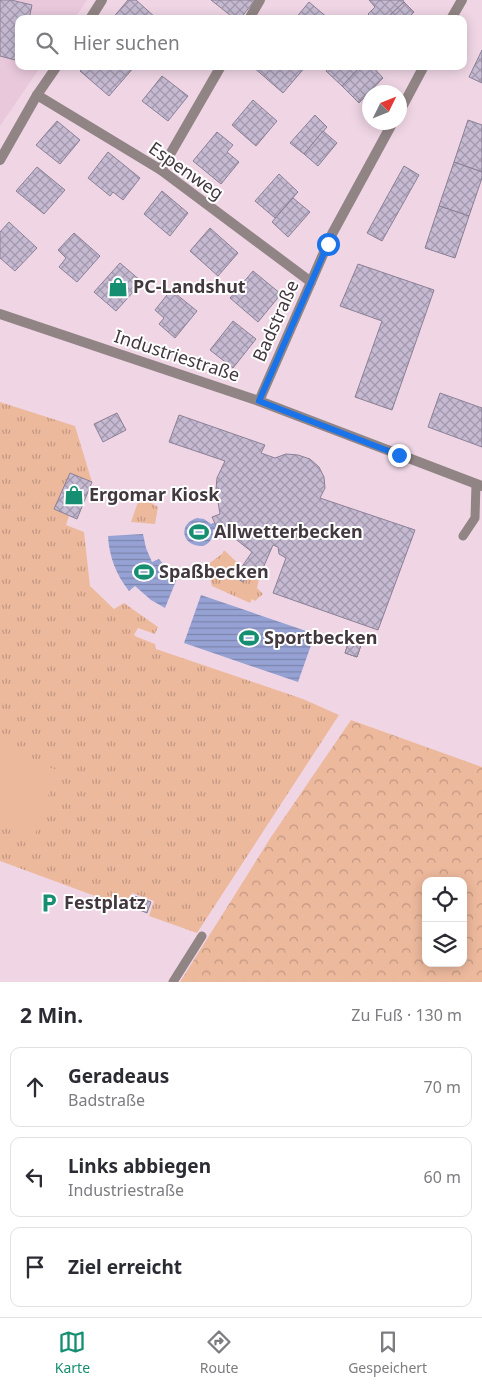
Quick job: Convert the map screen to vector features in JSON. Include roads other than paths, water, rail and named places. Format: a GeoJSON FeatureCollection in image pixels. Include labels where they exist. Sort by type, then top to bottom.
{"type":"FeatureCollection","features":[{"type":"Feature","properties":{"kind":"street"},"geometry":{"type":"LineString","coordinates":[[93,15],[102,0]]}},
{"type":"Feature","properties":{"kind":"street"},"geometry":{"type":"LineString","coordinates":[[251,15],[260,0]]}},
{"type":"Feature","properties":{"kind":"street"},"geometry":{"type":"LineString","coordinates":[[454,15],[462,0]]}},
{"type":"Feature","properties":{"kind":"street"},"geometry":{"type":"LineString","coordinates":[[0,160],[37,95],[54,70]]}},
{"type":"Feature","properties":{"kind":"street"},"geometry":{"type":"LineString","coordinates":[[161,170],[219,70]]}},
{"type":"Feature","properties":{"kind":"street"},"geometry":{"type":"LineString","coordinates":[[407,98],[422,70]]}},
{"type":"Feature","properties":{"kind":"street","name":"Espenweg"},"geometry":{"type":"LineString","coordinates":[[37,95],[161,170],[311,282]]}},
{"type":"Feature","properties":{"kind":"street","name":"Badstraße"},"geometry":{"type":"LineString","coordinates":[[259,401],[332,234],[389,130]]}},
{"type":"Feature","properties":{"kind":"street","name":"Industriestraße"},"geometry":{"type":"LineString","coordinates":[[0,314],[259,401],[479,485]]}},
{"type":"Feature","properties":{"kind":"lane"},"geometry":{"type":"LineString","coordinates":[[463,536],[475,518],[479,485]]}},
{"type":"Feature","properties":{"kind":"lane"},"geometry":{"type":"LineString","coordinates":[[173,982],[202,936]]}},
{"type":"Feature","properties":{"kind":"water","name":"Allwetterbecken"},"geometry":{"type":"Polygon","coordinates":[[[197,518],[204,519],[211,524],[222,519],[225,524],[213,530],[211,540],[203,546],[190,543],[185,535],[187,525],[197,518]]]}},
{"type":"Feature","properties":{"kind":"water","name":"Spaßbecken"},"geometry":{"type":"Polygon","coordinates":[[[143,534],[152,562],[159,559],[178,576],[165,608],[151,600],[135,586],[129,591],[120,578],[112,558],[108,536],[143,534]]]}},
{"type":"Feature","properties":{"kind":"water","name":"Sportbecken"},"geometry":{"type":"Polygon","coordinates":[[[201,595],[315,634],[298,682],[184,643],[201,595]]]}},
{"type":"Feature","properties":{"kind":"place","name":"PC-Landshut"},"geometry":{"type":"Point","coordinates":[118,287]}},
{"type":"Feature","properties":{"kind":"place","name":"Ergomar Kiosk"},"geometry":{"type":"Point","coordinates":[74,495]}},
{"type":"Feature","properties":{"kind":"place","name":"Allwetterbecken"},"geometry":{"type":"Point","coordinates":[199,532]}},
{"type":"Feature","properties":{"kind":"place","name":"Spaßbecken"},"geometry":{"type":"Point","coordinates":[144,572]}},
{"type":"Feature","properties":{"kind":"place","name":"Sportbecken"},"geometry":{"type":"Point","coordinates":[249,638]}},
{"type":"Feature","properties":{"kind":"place","name":"Festplatz"},"geometry":{"type":"Point","coordinates":[49,903]}}]}
